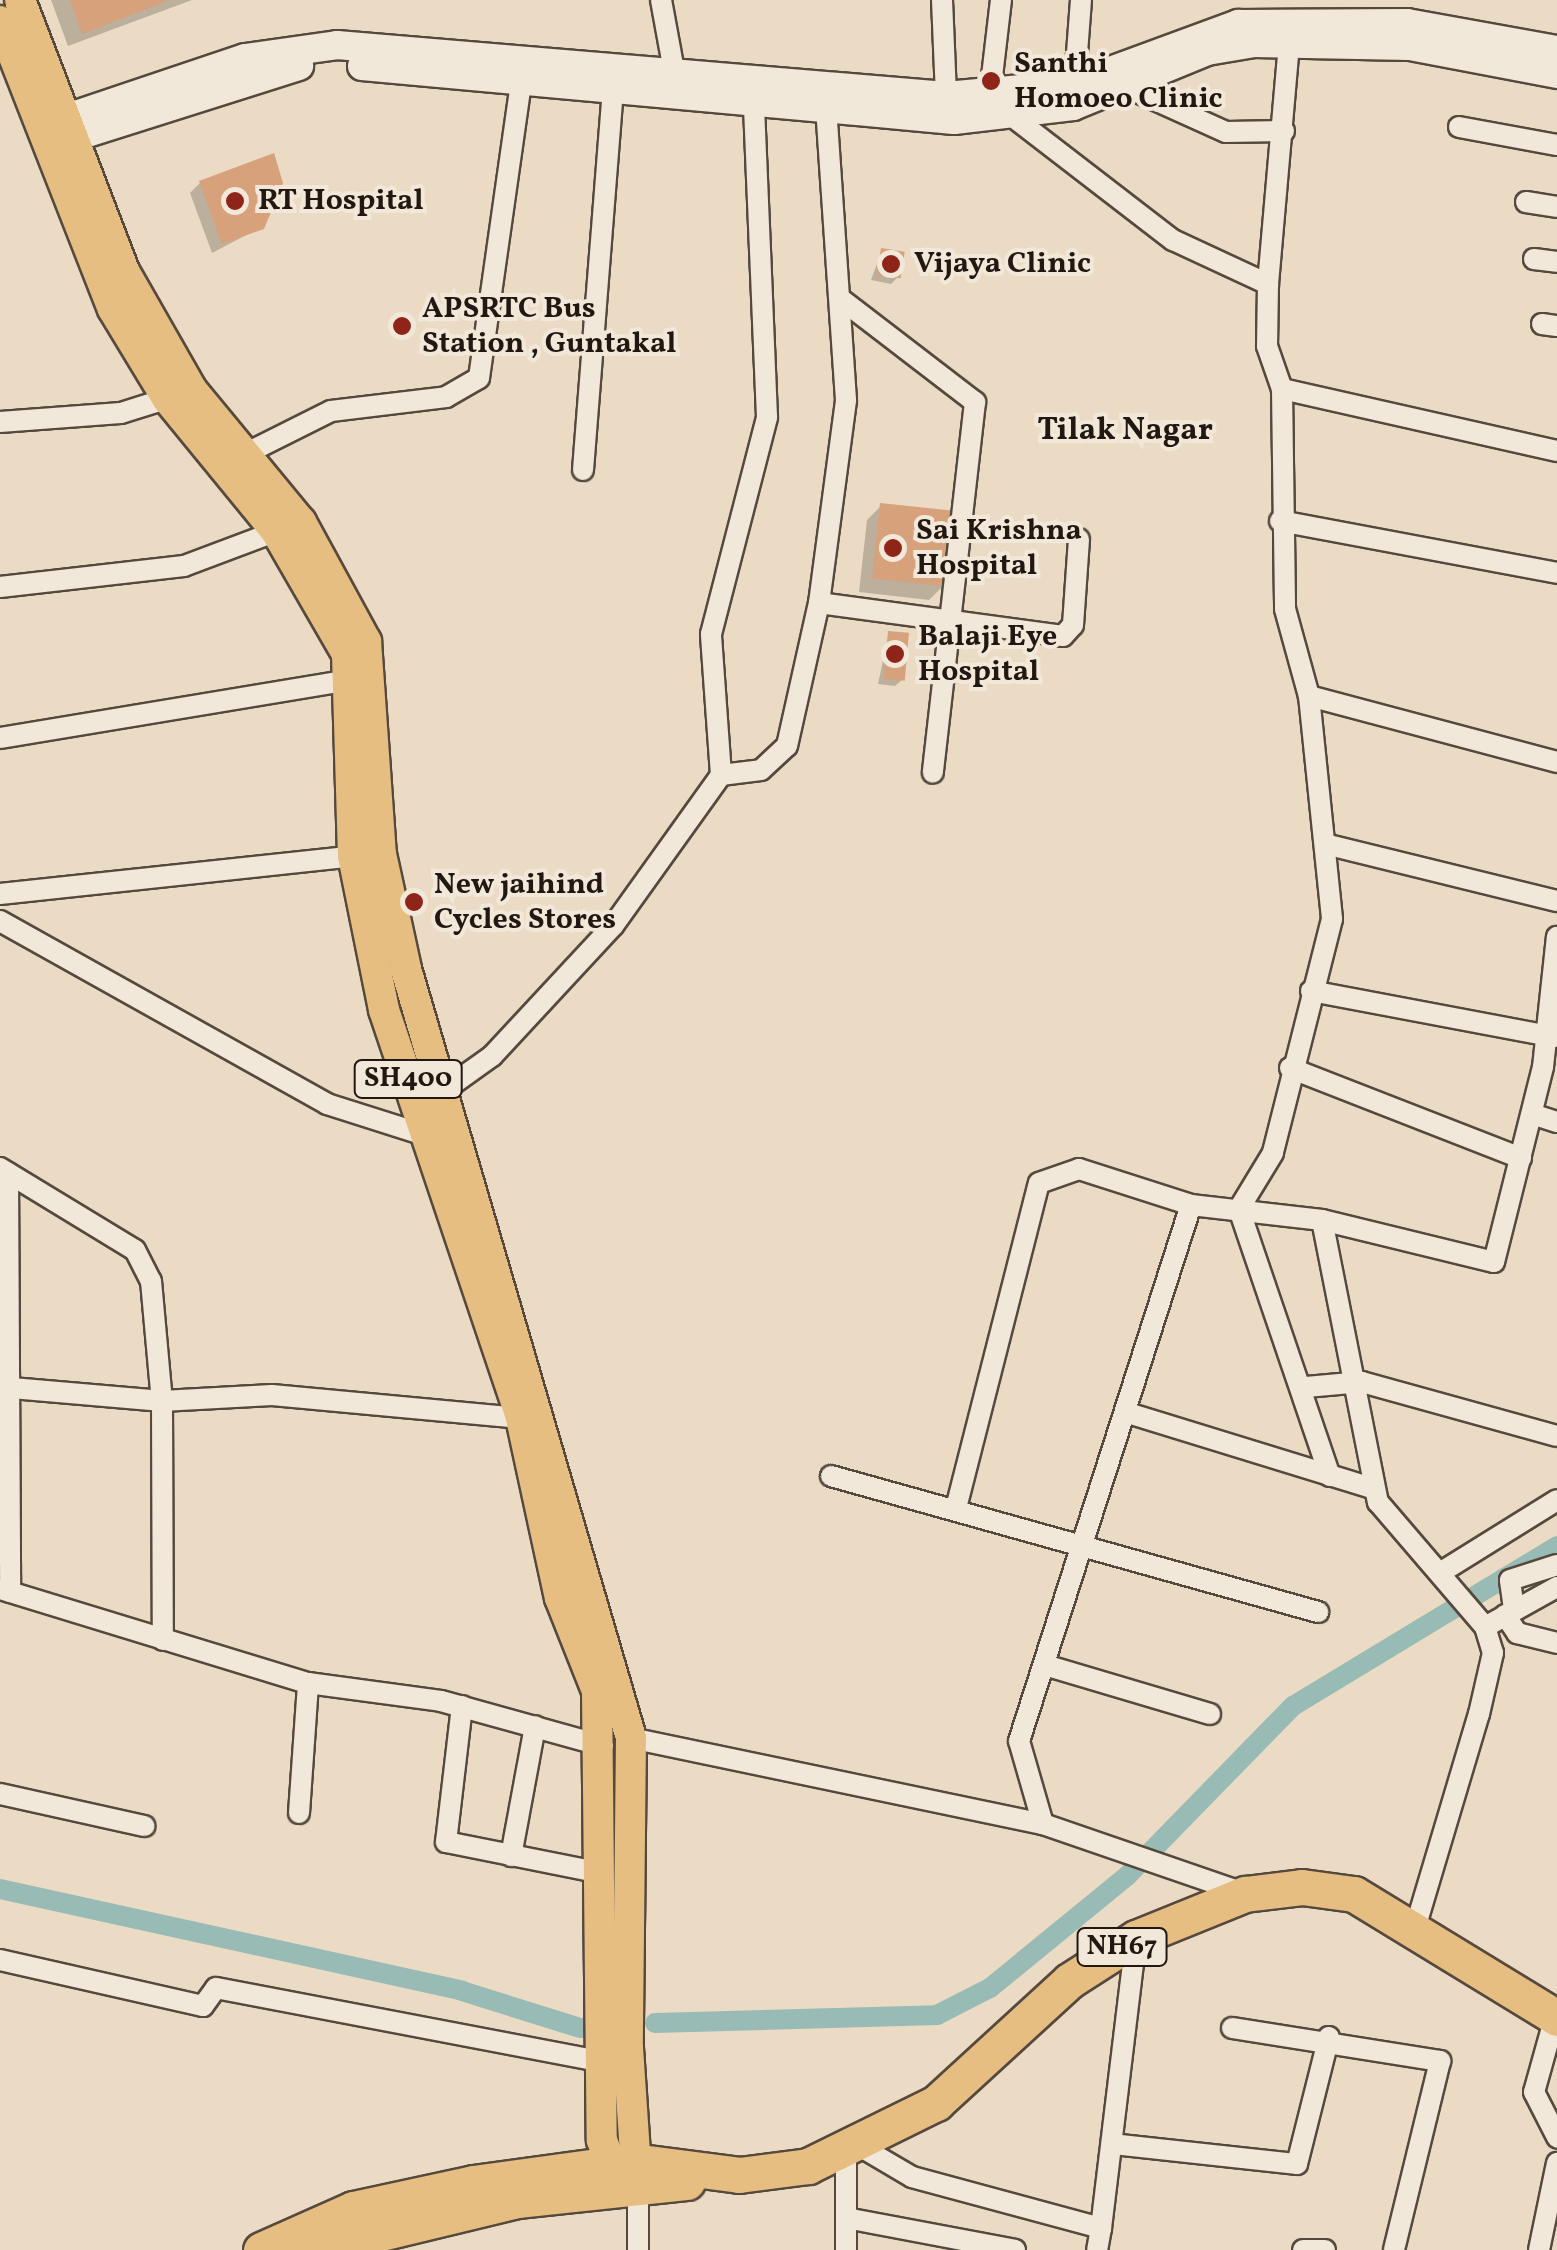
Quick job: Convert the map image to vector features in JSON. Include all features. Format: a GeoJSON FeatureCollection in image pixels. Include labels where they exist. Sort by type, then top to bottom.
{"type":"FeatureCollection","features":[{"type":"Feature","properties":{"kind":"highway","name":"NH67"},"geometry":{"type":"LineString","coordinates":[[261,2250],[354,2209],[625,2171],[712,2174],[808,2166],[853,2150],[936,2103],[1069,1981],[1136,1938],[1245,1894],[1302,1887],[1354,1894],[1413,1935],[1556,2018]]}},
{"type":"Feature","properties":{"kind":"highway","name":"NH67"},"geometry":{"type":"LineString","coordinates":[[311,2250],[625,2171]]}},
{"type":"Feature","properties":{"kind":"main road","name":"SH400"},"geometry":{"type":"LineString","coordinates":[[20,0],[10,34],[180,394],[236,458],[288,527],[366,641],[367,855]]}},
{"type":"Feature","properties":{"kind":"main road","name":"SH400"},"geometry":{"type":"LineString","coordinates":[[288,527],[337,629],[351,680],[367,855],[430,1099],[461,1146],[617,1742],[625,2171]]}},
{"type":"Feature","properties":{"kind":"main road","name":"SH400"},"geometry":{"type":"LineString","coordinates":[[430,1099],[427,1137],[532,1419]]}},
{"type":"Feature","properties":{"kind":"main road","name":"SH400"},"geometry":{"type":"LineString","coordinates":[[617,1742],[601,1873],[600,2061],[625,2171]]}},
{"type":"Feature","properties":{"kind":"street"},"geometry":{"type":"LineString","coordinates":[[661,0],[677,87]]}},
{"type":"Feature","properties":{"kind":"street"},"geometry":{"type":"LineString","coordinates":[[942,0],[946,96]]}},
{"type":"Feature","properties":{"kind":"street"},"geometry":{"type":"LineString","coordinates":[[997,110],[1001,0]]}},
{"type":"Feature","properties":{"kind":"street"},"geometry":{"type":"LineString","coordinates":[[1074,95],[1081,0]]}},
{"type":"Feature","properties":{"kind":"street"},"geometry":{"type":"LineString","coordinates":[[1074,95],[1238,24],[1407,22],[1557,50]]}},
{"type":"Feature","properties":{"kind":"street"},"geometry":{"type":"LineString","coordinates":[[523,72],[612,92],[677,87],[754,104],[997,110],[1128,88],[1208,51],[1289,43],[1410,46],[1557,74]]}},
{"type":"Feature","properties":{"kind":"street"},"geometry":{"type":"LineString","coordinates":[[1238,1209],[1272,1153],[1290,1068],[1332,919],[1329,845],[1309,696],[1286,609],[1280,520],[1282,389],[1267,346],[1268,284],[1289,43]]}},
{"type":"Feature","properties":{"kind":"street"},"geometry":{"type":"LineString","coordinates":[[58,132],[285,49],[677,87],[946,96],[997,110],[1173,240],[1268,284]]}},
{"type":"Feature","properties":{"kind":"street"},"geometry":{"type":"LineString","coordinates":[[236,458],[331,412],[446,397],[478,378],[523,72]]}},
{"type":"Feature","properties":{"kind":"street"},"geometry":{"type":"LineString","coordinates":[[1128,88],[1226,132],[1284,131]]}},
{"type":"Feature","properties":{"kind":"street"},"geometry":{"type":"LineString","coordinates":[[582,470],[612,92]]}},
{"type":"Feature","properties":{"kind":"street"},"geometry":{"type":"LineString","coordinates":[[430,1099],[492,1056],[614,926],[721,775],[711,634],[767,417],[754,104]]}},
{"type":"Feature","properties":{"kind":"street"},"geometry":{"type":"LineString","coordinates":[[721,775],[761,770],[787,746],[819,603],[846,400],[826,108]]}},
{"type":"Feature","properties":{"kind":"street"},"geometry":{"type":"LineString","coordinates":[[1459,127],[1557,146]]}},
{"type":"Feature","properties":{"kind":"street"},"geometry":{"type":"LineString","coordinates":[[1526,202],[1557,207]]}},
{"type":"Feature","properties":{"kind":"street"},"geometry":{"type":"LineString","coordinates":[[1534,258],[1557,262]]}},
{"type":"Feature","properties":{"kind":"street"},"geometry":{"type":"LineString","coordinates":[[842,300],[975,402],[933,773]]}},
{"type":"Feature","properties":{"kind":"street"},"geometry":{"type":"LineString","coordinates":[[1282,389],[1557,451]]}},
{"type":"Feature","properties":{"kind":"street"},"geometry":{"type":"LineString","coordinates":[[0,422],[121,413],[180,394]]}},
{"type":"Feature","properties":{"kind":"street"},"geometry":{"type":"LineString","coordinates":[[1280,520],[1557,573]]}},
{"type":"Feature","properties":{"kind":"street"},"geometry":{"type":"LineString","coordinates":[[0,587],[184,566],[288,527]]}},
{"type":"Feature","properties":{"kind":"street"},"geometry":{"type":"LineString","coordinates":[[819,603],[1070,633],[1079,540]]}},
{"type":"Feature","properties":{"kind":"street"},"geometry":{"type":"LineString","coordinates":[[0,738],[351,680]]}},
{"type":"Feature","properties":{"kind":"street"},"geometry":{"type":"LineString","coordinates":[[1309,696],[1557,762]]}},
{"type":"Feature","properties":{"kind":"street"},"geometry":{"type":"LineString","coordinates":[[1329,845],[1557,900]]}},
{"type":"Feature","properties":{"kind":"street"},"geometry":{"type":"LineString","coordinates":[[0,894],[367,855]]}},
{"type":"Feature","properties":{"kind":"street"},"geometry":{"type":"LineString","coordinates":[[0,921],[326,1104],[461,1146]]}},
{"type":"Feature","properties":{"kind":"street"},"geometry":{"type":"LineString","coordinates":[[956,1508],[1038,1182],[1079,1170],[1191,1205],[1322,1220],[1494,1262],[1551,1035],[1557,938]]}},
{"type":"Feature","properties":{"kind":"street"},"geometry":{"type":"LineString","coordinates":[[1312,991],[1551,1035]]}},
{"type":"Feature","properties":{"kind":"street"},"geometry":{"type":"LineString","coordinates":[[1290,1068],[1520,1158]]}},
{"type":"Feature","properties":{"kind":"street"},"geometry":{"type":"LineString","coordinates":[[1532,1114],[1557,1122]]}},
{"type":"Feature","properties":{"kind":"street"},"geometry":{"type":"LineString","coordinates":[[4,1170],[5,1591],[308,1682],[462,1706],[535,1726],[1043,1824],[1245,1894]]}},
{"type":"Feature","properties":{"kind":"street"},"geometry":{"type":"LineString","coordinates":[[4,1170],[135,1250],[151,1281],[162,1401],[163,1640]]}},
{"type":"Feature","properties":{"kind":"street"},"geometry":{"type":"LineString","coordinates":[[1043,1824],[1019,1741],[1048,1666],[1131,1414],[1191,1205]]}},
{"type":"Feature","properties":{"kind":"street"},"geometry":{"type":"LineString","coordinates":[[1238,1209],[1306,1387],[1330,1476]]}},
{"type":"Feature","properties":{"kind":"street"},"geometry":{"type":"LineString","coordinates":[[1322,1220],[1372,1488],[1443,1571],[1482,1624],[1493,1653],[1479,1714],[1413,1935]]}},
{"type":"Feature","properties":{"kind":"street"},"geometry":{"type":"LineString","coordinates":[[1306,1387],[1353,1380],[1557,1436]]}},
{"type":"Feature","properties":{"kind":"street"},"geometry":{"type":"LineString","coordinates":[[4,1387],[162,1401],[272,1396],[532,1419]]}},
{"type":"Feature","properties":{"kind":"street"},"geometry":{"type":"LineString","coordinates":[[1131,1414],[1372,1488]]}},
{"type":"Feature","properties":{"kind":"street"},"geometry":{"type":"LineString","coordinates":[[831,1476],[1088,1542],[1318,1612]]}},
{"type":"Feature","properties":{"kind":"street"},"geometry":{"type":"LineString","coordinates":[[1443,1571],[1557,1500]]}},
{"type":"Feature","properties":{"kind":"street"},"geometry":{"type":"LineString","coordinates":[[1557,1565],[1510,1580],[1510,1612],[1517,1632],[1557,1643]]}},
{"type":"Feature","properties":{"kind":"street"},"geometry":{"type":"LineString","coordinates":[[1482,1624],[1557,1587]]}},
{"type":"Feature","properties":{"kind":"street"},"geometry":{"type":"LineString","coordinates":[[1048,1666],[1210,1714]]}},
{"type":"Feature","properties":{"kind":"street"},"geometry":{"type":"LineString","coordinates":[[299,1813],[308,1682]]}},
{"type":"Feature","properties":{"kind":"street"},"geometry":{"type":"LineString","coordinates":[[462,1706],[442,1836],[511,1856],[601,1873]]}},
{"type":"Feature","properties":{"kind":"street"},"geometry":{"type":"LineString","coordinates":[[511,1856],[535,1726]]}},
{"type":"Feature","properties":{"kind":"street"},"geometry":{"type":"LineString","coordinates":[[0,1794],[144,1826]]}},
{"type":"Feature","properties":{"kind":"street"},"geometry":{"type":"LineString","coordinates":[[1097,2250],[1136,1938]]}},
{"type":"Feature","properties":{"kind":"street"},"geometry":{"type":"LineString","coordinates":[[0,1960],[203,2006],[216,1988],[600,2061]]}},
{"type":"Feature","properties":{"kind":"street"},"geometry":{"type":"LineString","coordinates":[[1556,2018],[1534,2092],[1557,2137]]}},
{"type":"Feature","properties":{"kind":"street"},"geometry":{"type":"LineString","coordinates":[[1232,2028],[1329,2038],[1440,2061],[1394,2250]]}},
{"type":"Feature","properties":{"kind":"street"},"geometry":{"type":"LineString","coordinates":[[1112,2144],[1297,2164],[1329,2038]]}},
{"type":"Feature","properties":{"kind":"street"},"geometry":{"type":"LineString","coordinates":[[846,2250],[853,2150],[912,2176],[1102,2228]]}},
{"type":"Feature","properties":{"kind":"street"},"geometry":{"type":"LineString","coordinates":[[1539,2250],[1557,2163]]}},
{"type":"Feature","properties":{"kind":"street"},"geometry":{"type":"LineString","coordinates":[[625,2171],[638,2250]]}},
{"type":"Feature","properties":{"kind":"street"},"geometry":{"type":"LineString","coordinates":[[846,2218],[1014,2250]]}},
{"type":"Feature","properties":{"kind":"street"},"geometry":{"type":"LineString","coordinates":[[899,2250],[903,2228]]}},
{"type":"Feature","properties":{"kind":"street"},"geometry":{"type":"LineString","coordinates":[[1304,2250],[1325,2250]]}},
{"type":"Feature","properties":{"kind":"building"},"geometry":{"type":"Polygon","coordinates":[[[70,0],[169,0],[82,34],[70,0]]]}},
{"type":"Feature","properties":{"kind":"building"},"geometry":{"type":"Polygon","coordinates":[[[274,153],[283,183],[264,229],[222,244],[199,181],[274,153]]]}},
{"type":"Feature","properties":{"kind":"building"},"geometry":{"type":"Polygon","coordinates":[[[881,248],[905,252],[900,278],[877,275],[881,248]]]}},
{"type":"Feature","properties":{"kind":"building"},"geometry":{"type":"Polygon","coordinates":[[[880,503],[954,511],[946,586],[872,579],[880,503]]]}},
{"type":"Feature","properties":{"kind":"building"},"geometry":{"type":"Polygon","coordinates":[[[888,631],[909,633],[905,681],[884,679],[888,631]]]}},
{"type":"Feature","properties":{"kind":"waterway"},"geometry":{"type":"LineString","coordinates":[[655,2023],[937,2015],[990,1988],[1127,1876],[1293,1706],[1557,1546]]}},
{"type":"Feature","properties":{"kind":"waterway"},"geometry":{"type":"LineString","coordinates":[[0,1889],[462,1991],[580,2028]]}},
{"type":"Feature","properties":{"kind":"place","name":"Santhi Homoeo Clinic"},"geometry":{"type":"Point","coordinates":[991,81]}},
{"type":"Feature","properties":{"kind":"place","name":"RT Hospital"},"geometry":{"type":"Point","coordinates":[235,201]}},
{"type":"Feature","properties":{"kind":"place","name":"Vijaya Clinic"},"geometry":{"type":"Point","coordinates":[891,264]}},
{"type":"Feature","properties":{"kind":"place","name":"APSRTC Bus Station , Guntakal"},"geometry":{"type":"Point","coordinates":[402,326]}},
{"type":"Feature","properties":{"kind":"place","name":"Sai Krishna Hospital"},"geometry":{"type":"Point","coordinates":[893,548]}},
{"type":"Feature","properties":{"kind":"place","name":"Balaji Eye Hospital"},"geometry":{"type":"Point","coordinates":[895,654]}},
{"type":"Feature","properties":{"kind":"place","name":"New jaihind Cycles Stores"},"geometry":{"type":"Point","coordinates":[414,902]}},
{"type":"Feature","properties":{"kind":"district","name":"Tilak Nagar"},"geometry":{"type":"Point","coordinates":[1125,431]}}]}
